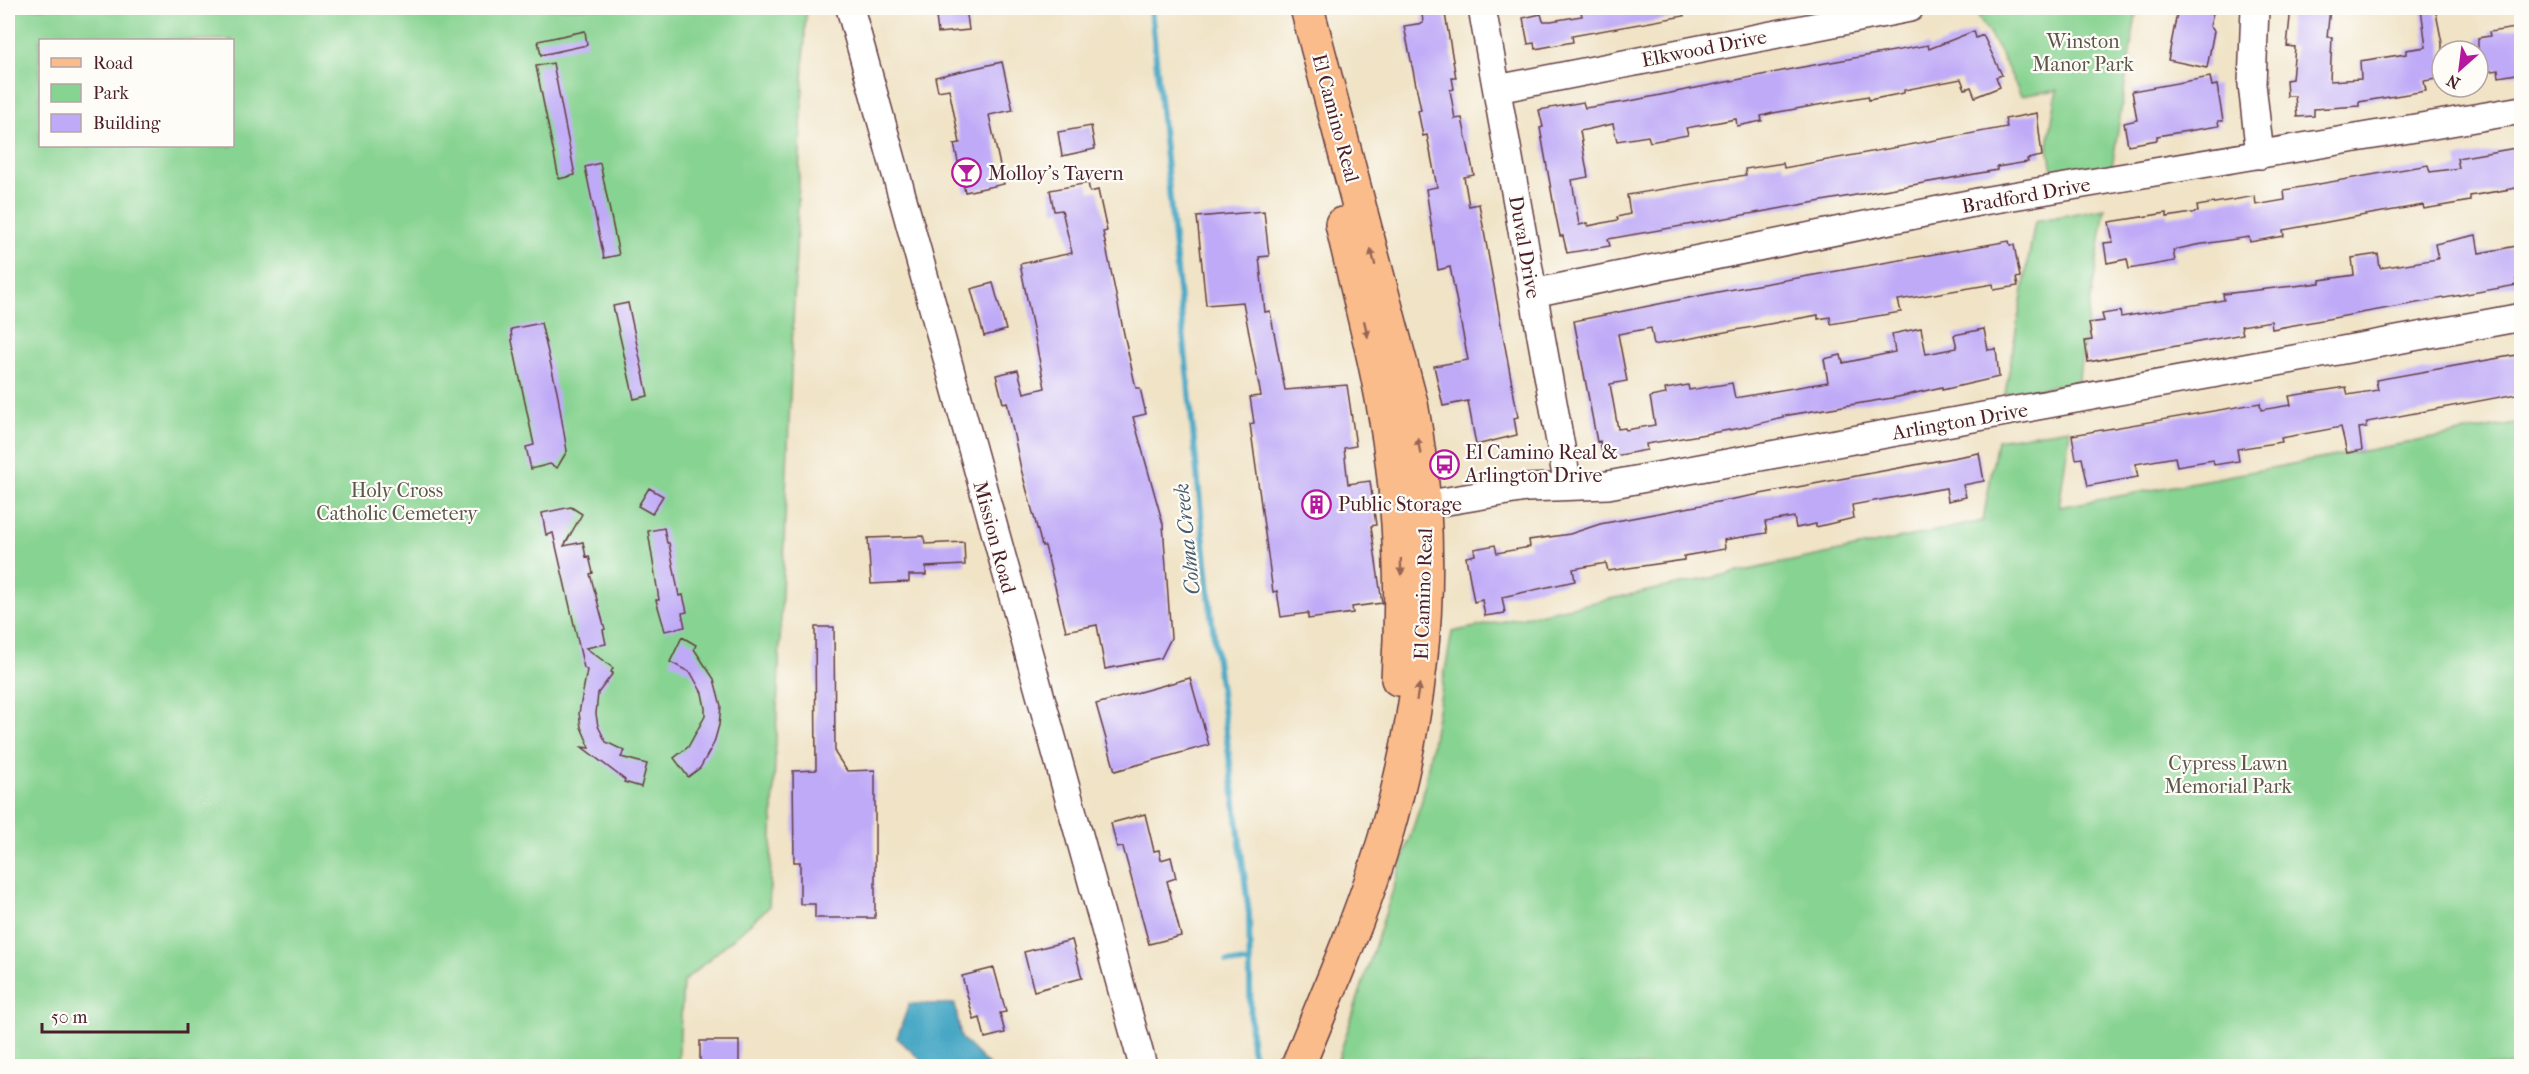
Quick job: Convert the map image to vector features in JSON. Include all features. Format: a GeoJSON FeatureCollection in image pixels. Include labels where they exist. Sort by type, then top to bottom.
{"type":"FeatureCollection","features":[{"type":"Feature","properties":{"kind":"main road","name":"El Camino Real"},"geometry":{"type":"LineString","coordinates":[[1285,8],[1339,211],[1383,407],[1411,507],[1426,615],[1420,683],[1410,738],[1384,839],[1367,892],[1298,1066]]}},
{"type":"Feature","properties":{"kind":"main road","name":"El Camino Real"},"geometry":{"type":"LineString","coordinates":[[1279,1066],[1348,891],[1379,788],[1398,682],[1411,507],[1421,456],[1411,403],[1307,8]]}},
{"type":"Feature","properties":{"kind":"street","name":"Mission Road"},"geometry":{"type":"LineString","coordinates":[[850,8],[1143,1066]]}},
{"type":"Feature","properties":{"kind":"street","name":"Duval Drive"},"geometry":{"type":"LineString","coordinates":[[1482,8],[1568,486]]}},
{"type":"Feature","properties":{"kind":"street","name":"Elkwood Drive"},"geometry":{"type":"LineString","coordinates":[[1497,89],[1910,8]]}},
{"type":"Feature","properties":{"kind":"street"},"geometry":{"type":"LineString","coordinates":[[2255,8],[2252,84],[2260,154]]}},
{"type":"Feature","properties":{"kind":"street","name":"Bradford Drive"},"geometry":{"type":"LineString","coordinates":[[1533,293],[1983,201],[2522,110]]}},
{"type":"Feature","properties":{"kind":"street","name":"Arlington Drive"},"geometry":{"type":"LineString","coordinates":[[1411,507],[1526,488],[1608,485],[2522,317]]}},
{"type":"Feature","properties":{"kind":"green space","name":"Holy Cross Catholic Cemetery"},"geometry":{"type":"Polygon","coordinates":[[[8,8],[806,8],[769,907],[683,982],[678,1066],[8,1066],[8,8]]]}},
{"type":"Feature","properties":{"kind":"green space","name":"Winston Manor Park"},"geometry":{"type":"Polygon","coordinates":[[[1973,8],[2137,8],[2110,180],[2053,176],[2048,146],[2057,90],[2021,96],[1998,48],[1973,8]]]}},
{"type":"Feature","properties":{"kind":"green space"},"geometry":{"type":"Polygon","coordinates":[[[2105,208],[2078,382],[2005,394],[2035,221],[2105,208]]]}},
{"type":"Feature","properties":{"kind":"green space","name":"Cypress Lawn Memorial Park"},"geometry":{"type":"Polygon","coordinates":[[[2521,422],[2521,1066],[1336,1066],[1422,800],[1452,632],[1983,521],[1997,440],[2070,429],[2059,507],[2521,422]]]}},
{"type":"Feature","properties":{"kind":"water"},"geometry":{"type":"Polygon","coordinates":[[[909,1004],[955,1004],[961,1038],[989,1066],[928,1066],[897,1038],[909,1004]]]}},
{"type":"Feature","properties":{"kind":"building"},"geometry":{"type":"Polygon","coordinates":[[[935,8],[966,8],[969,30],[938,33],[935,8]]]}},
{"type":"Feature","properties":{"kind":"building"},"geometry":{"type":"Polygon","coordinates":[[[1444,8],[1456,78],[1452,78],[1454,89],[1450,90],[1455,119],[1462,118],[1474,175],[1464,177],[1469,206],[1479,204],[1518,417],[1514,418],[1517,435],[1476,445],[1468,401],[1443,406],[1434,366],[1468,360],[1450,267],[1438,270],[1426,189],[1437,187],[1427,135],[1423,136],[1418,111],[1421,110],[1404,26],[1423,23],[1422,13],[1444,8]]]}},
{"type":"Feature","properties":{"kind":"building"},"geometry":{"type":"Polygon","coordinates":[[[1593,8],[1683,8],[1684,16],[1572,36],[1573,42],[1535,49],[1534,43],[1528,44],[1523,18],[1541,14],[1543,21],[1551,21],[1582,16],[1581,12],[1593,8]]]}},
{"type":"Feature","properties":{"kind":"building"},"geometry":{"type":"Polygon","coordinates":[[[2178,8],[2214,8],[2210,26],[2214,31],[2207,68],[2168,60],[2178,8]]]}},
{"type":"Feature","properties":{"kind":"building"},"geometry":{"type":"Polygon","coordinates":[[[2291,8],[2330,8],[2327,37],[2332,37],[2330,81],[2361,79],[2360,61],[2406,54],[2406,50],[2426,47],[2421,8],[2435,8],[2441,39],[2430,39],[2430,80],[2424,81],[2426,91],[2359,102],[2359,106],[2314,109],[2314,116],[2297,117],[2295,96],[2287,96],[2286,80],[2292,79],[2295,47],[2287,46],[2291,8]]]}},
{"type":"Feature","properties":{"kind":"building"},"geometry":{"type":"Polygon","coordinates":[[[2522,27],[2522,73],[2499,77],[2498,70],[2490,71],[2490,39],[2478,39],[2490,36],[2489,32],[2522,27]]]}},
{"type":"Feature","properties":{"kind":"building"},"geometry":{"type":"Polygon","coordinates":[[[585,31],[587,45],[541,55],[538,41],[585,31]]]}},
{"type":"Feature","properties":{"kind":"building"},"geometry":{"type":"Polygon","coordinates":[[[1974,31],[1976,38],[1983,35],[2002,75],[1996,77],[2000,87],[1975,97],[1971,87],[1965,89],[1961,79],[1904,90],[1904,93],[1869,100],[1868,96],[1773,113],[1761,116],[1762,121],[1737,126],[1736,119],[1686,128],[1688,135],[1650,142],[1648,136],[1617,141],[1613,124],[1580,131],[1588,177],[1572,180],[1579,225],[1588,223],[1588,226],[1618,220],[1617,217],[1630,214],[1627,195],[1746,175],[1745,169],[1783,163],[1784,168],[2007,127],[2005,119],[2037,113],[2042,156],[2027,159],[2028,162],[1997,167],[1997,170],[1608,239],[1610,246],[1567,253],[1563,236],[1560,236],[1555,212],[1540,128],[1543,127],[1539,110],[1583,102],[1585,108],[1625,102],[1928,45],[1929,49],[1974,31]]]}},
{"type":"Feature","properties":{"kind":"building"},"geometry":{"type":"Polygon","coordinates":[[[1002,62],[1013,110],[989,115],[1004,184],[965,192],[954,144],[960,143],[949,89],[938,91],[935,77],[1002,62]]]}},
{"type":"Feature","properties":{"kind":"building"},"geometry":{"type":"Polygon","coordinates":[[[553,63],[575,175],[559,179],[536,66],[553,63]]]}},
{"type":"Feature","properties":{"kind":"building"},"geometry":{"type":"Polygon","coordinates":[[[2210,77],[2212,86],[2217,85],[2223,121],[2218,121],[2219,126],[2157,136],[2157,140],[2128,145],[2124,123],[2137,120],[2132,91],[2210,77]]]}},
{"type":"Feature","properties":{"kind":"building"},"geometry":{"type":"Polygon","coordinates":[[[1091,126],[1095,149],[1062,156],[1058,132],[1091,126]]]}},
{"type":"Feature","properties":{"kind":"building"},"geometry":{"type":"Polygon","coordinates":[[[2522,147],[2522,187],[2470,196],[2470,201],[2424,209],[2423,205],[2283,230],[2284,236],[2250,242],[2249,237],[2196,245],[2173,250],[2175,261],[2129,269],[2127,259],[2107,263],[2104,243],[2113,242],[2109,222],[2167,213],[2167,217],[2198,212],[2197,206],[2255,196],[2256,205],[2285,200],[2284,190],[2428,165],[2430,172],[2459,168],[2457,158],[2522,147]]]}},
{"type":"Feature","properties":{"kind":"building"},"geometry":{"type":"Polygon","coordinates":[[[600,163],[619,255],[604,258],[585,167],[600,163]]]}},
{"type":"Feature","properties":{"kind":"building"},"geometry":{"type":"Polygon","coordinates":[[[1088,183],[1090,192],[1098,190],[1107,231],[1103,232],[1124,334],[1136,388],[1140,388],[1146,414],[1133,417],[1163,524],[1171,638],[1161,658],[1105,669],[1097,625],[1066,631],[1045,546],[1042,546],[1021,469],[1007,402],[1003,403],[996,375],[1018,370],[1024,393],[1045,388],[1020,264],[1072,253],[1062,210],[1054,211],[1050,190],[1088,183]]]}},
{"type":"Feature","properties":{"kind":"building","name":"Public Storage"},"geometry":{"type":"Polygon","coordinates":[[[1264,211],[1269,256],[1259,257],[1265,312],[1270,311],[1285,390],[1347,385],[1356,446],[1344,448],[1348,484],[1370,481],[1376,525],[1371,526],[1382,603],[1352,607],[1353,613],[1308,619],[1308,613],[1281,617],[1277,591],[1273,592],[1250,424],[1254,423],[1250,397],[1261,396],[1243,302],[1206,305],[1197,217],[1264,211]]]}},
{"type":"Feature","properties":{"kind":"building"},"geometry":{"type":"Polygon","coordinates":[[[2476,235],[2479,253],[2522,245],[2522,278],[2516,279],[2517,285],[2272,329],[2271,321],[2241,326],[2243,334],[2088,362],[2085,341],[2092,340],[2089,323],[2104,321],[2102,314],[2120,311],[2121,317],[2224,300],[2223,294],[2320,283],[2320,280],[2354,275],[2352,258],[2378,254],[2380,268],[2438,259],[2435,244],[2476,235]]]}},
{"type":"Feature","properties":{"kind":"building"},"geometry":{"type":"Polygon","coordinates":[[[2009,241],[2010,245],[2014,245],[2020,277],[2016,278],[2018,286],[1994,290],[1993,284],[1898,300],[1901,312],[1831,324],[1830,317],[1818,319],[1818,315],[1654,345],[1651,328],[1618,334],[1627,381],[1610,384],[1618,429],[1625,428],[1626,430],[1655,425],[1650,397],[1666,394],[1665,389],[1688,385],[1689,390],[1732,383],[1735,398],[1828,382],[1824,359],[1841,355],[1843,363],[1895,352],[1892,334],[1921,328],[1926,354],[1957,348],[1954,335],[1984,329],[1988,350],[1996,349],[1999,377],[1942,390],[1942,387],[1898,397],[1783,416],[1783,418],[1741,428],[1646,444],[1647,450],[1609,457],[1608,452],[1602,453],[1600,441],[1597,442],[1574,321],[1723,291],[2009,241]]]}},
{"type":"Feature","properties":{"kind":"building"},"geometry":{"type":"Polygon","coordinates":[[[993,283],[1006,330],[984,336],[971,289],[993,283]]]}},
{"type":"Feature","properties":{"kind":"building"},"geometry":{"type":"Polygon","coordinates":[[[628,303],[648,396],[634,399],[613,306],[628,303]]]}},
{"type":"Feature","properties":{"kind":"building"},"geometry":{"type":"Polygon","coordinates":[[[541,323],[557,391],[567,451],[557,468],[550,464],[531,469],[526,447],[534,445],[511,329],[541,323]]]}},
{"type":"Feature","properties":{"kind":"building"},"geometry":{"type":"Polygon","coordinates":[[[2522,354],[2522,393],[2367,422],[2367,427],[2359,428],[2362,450],[2347,453],[2341,427],[2281,438],[2282,442],[2237,449],[2239,461],[2214,465],[2213,460],[2177,466],[2175,457],[2135,464],[2138,477],[2088,486],[2082,458],[2076,459],[2072,435],[2260,403],[2261,410],[2291,405],[2289,396],[2346,387],[2348,395],[2378,390],[2376,380],[2522,354]]]}},
{"type":"Feature","properties":{"kind":"building"},"geometry":{"type":"Polygon","coordinates":[[[1979,453],[1984,481],[1963,485],[1966,497],[1948,501],[1946,488],[1852,505],[1854,518],[1816,527],[1816,524],[1796,528],[1794,517],[1765,522],[1767,533],[1724,540],[1725,549],[1684,556],[1684,560],[1608,571],[1606,563],[1573,569],[1575,581],[1502,597],[1505,613],[1485,616],[1482,600],[1474,602],[1466,557],[1475,555],[1474,549],[1495,545],[1497,553],[1530,547],[1529,540],[1570,534],[1600,524],[1979,453]]]}},
{"type":"Feature","properties":{"kind":"building"},"geometry":{"type":"Polygon","coordinates":[[[649,488],[663,496],[652,514],[638,506],[649,488]]]}},
{"type":"Feature","properties":{"kind":"building"},"geometry":{"type":"Polygon","coordinates":[[[571,507],[582,514],[564,546],[583,542],[586,557],[589,556],[593,573],[590,574],[605,629],[603,630],[606,644],[586,648],[613,668],[611,672],[613,673],[598,693],[596,714],[598,726],[606,742],[625,751],[621,757],[647,764],[641,787],[624,782],[625,780],[582,747],[590,748],[581,727],[579,713],[587,670],[584,668],[553,533],[546,535],[542,513],[571,507]]]}},
{"type":"Feature","properties":{"kind":"building"},"geometry":{"type":"Polygon","coordinates":[[[664,528],[679,596],[683,595],[687,612],[682,613],[685,627],[665,631],[656,600],[659,600],[648,531],[664,528]]]}},
{"type":"Feature","properties":{"kind":"building"},"geometry":{"type":"Polygon","coordinates":[[[924,536],[925,544],[964,542],[965,565],[926,567],[926,575],[909,575],[909,582],[871,584],[868,538],[924,536]]]}},
{"type":"Feature","properties":{"kind":"building"},"geometry":{"type":"Polygon","coordinates":[[[815,627],[834,627],[835,753],[847,771],[875,770],[875,918],[815,918],[815,904],[800,904],[800,862],[794,862],[793,771],[816,770],[815,627]]]}},
{"type":"Feature","properties":{"kind":"building"},"geometry":{"type":"Polygon","coordinates":[[[682,637],[696,645],[694,649],[714,679],[721,706],[714,743],[700,768],[688,777],[674,758],[688,747],[705,716],[705,708],[702,693],[691,673],[670,662],[682,637]]]}},
{"type":"Feature","properties":{"kind":"building"},"geometry":{"type":"Polygon","coordinates":[[[1190,678],[1209,745],[1115,771],[1096,704],[1190,678]]]}},
{"type":"Feature","properties":{"kind":"building"},"geometry":{"type":"Polygon","coordinates":[[[1145,814],[1154,851],[1159,850],[1161,860],[1171,857],[1176,878],[1167,881],[1181,936],[1149,944],[1123,847],[1117,848],[1111,823],[1145,814]]]}},
{"type":"Feature","properties":{"kind":"building"},"geometry":{"type":"Polygon","coordinates":[[[1072,940],[1082,978],[1034,991],[1024,952],[1072,940]]]}},
{"type":"Feature","properties":{"kind":"building"},"geometry":{"type":"Polygon","coordinates":[[[994,968],[1006,1012],[1000,1013],[1005,1033],[985,1038],[980,1018],[974,1020],[962,976],[994,968]]]}},
{"type":"Feature","properties":{"kind":"building"},"geometry":{"type":"Polygon","coordinates":[[[700,1041],[739,1041],[739,1066],[700,1066],[700,1041]]]}},
{"type":"Feature","properties":{"kind":"waterway","name":"Colma Creek"},"geometry":{"type":"LineString","coordinates":[[1151,8],[1211,613],[1249,914],[1251,1043],[1256,1066]]}},
{"type":"Feature","properties":{"kind":"waterway"},"geometry":{"type":"LineString","coordinates":[[1227,962],[1248,963]]}},
{"type":"Feature","properties":{"kind":"place","name":"Molloy's Tavern"},"geometry":{"type":"Point","coordinates":[967,173]}},
{"type":"Feature","properties":{"kind":"place","name":"El Camino Real & Arlington Drive"},"geometry":{"type":"Point","coordinates":[1444,464]}},
{"type":"Feature","properties":{"kind":"place","name":"Public Storage"},"geometry":{"type":"Point","coordinates":[1317,504]}}]}
